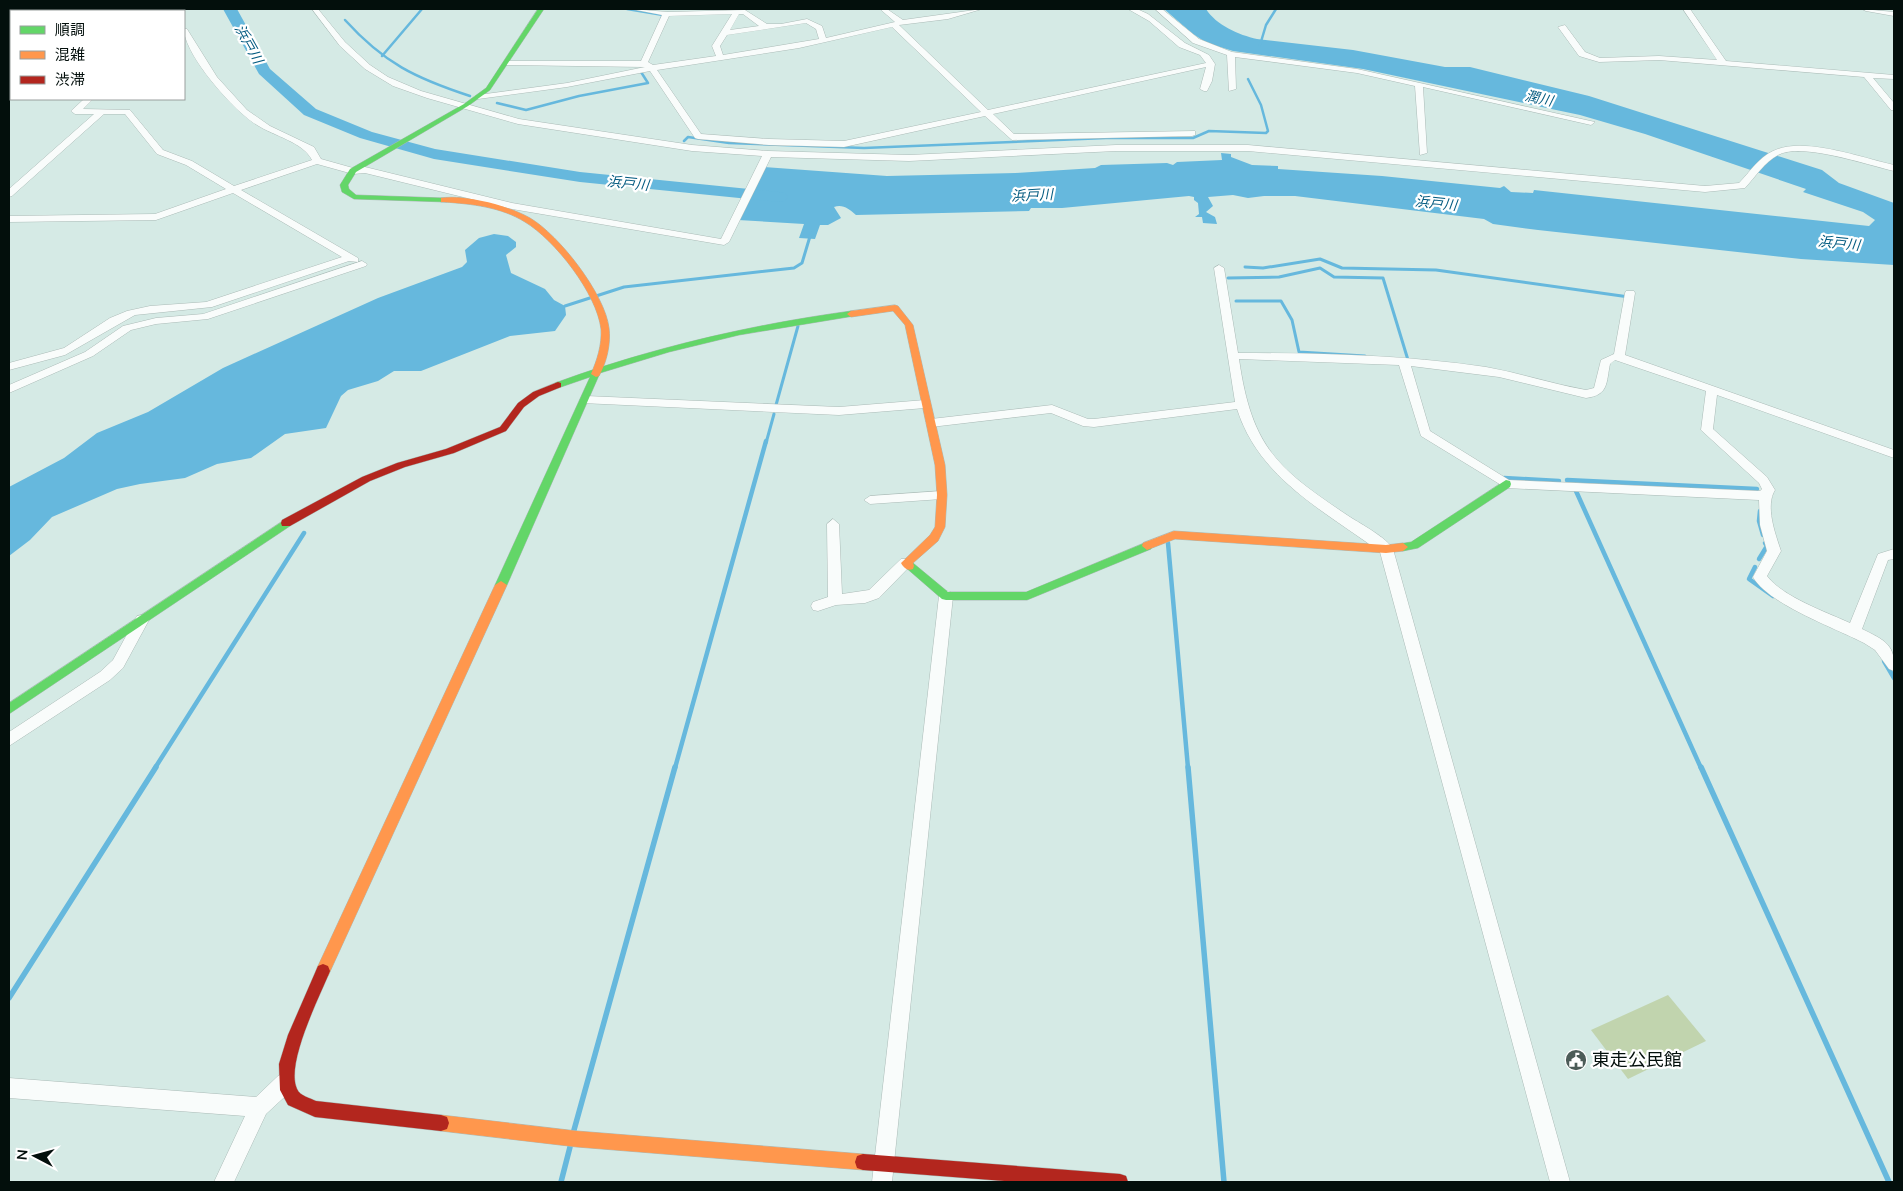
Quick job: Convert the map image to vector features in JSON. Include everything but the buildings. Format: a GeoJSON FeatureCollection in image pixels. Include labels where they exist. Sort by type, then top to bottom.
{"type":"FeatureCollection","features":[{"type":"Feature","properties":{"kind":"street"},"geometry":{"type":"LineString","coordinates":[[315,9],[349,49],[377,73],[416,91],[518,121],[692,148],[768,154],[892,158],[1116,148],[1248,148],[1705,189],[1742,186],[1775,153],[1790,147],[1894,168]]}},
{"type":"Feature","properties":{"kind":"street"},"geometry":{"type":"LineString","coordinates":[[541,9],[493,83],[478,97],[353,171],[344,185],[345,190],[354,197],[461,202],[492,208],[523,218],[537,226],[552,240],[586,285],[599,305],[606,332],[599,370],[586,400],[311,998],[288,1054],[285,1083],[294,1099],[316,1109],[883,1173],[1120,1182]]}},
{"type":"Feature","properties":{"kind":"street"},"geometry":{"type":"LineString","coordinates":[[634,9],[666,14],[745,12],[751,20],[773,29],[807,21],[818,28],[822,40]]}},
{"type":"Feature","properties":{"kind":"street"},"geometry":{"type":"LineString","coordinates":[[883,9],[1012,137],[1192,133]]}},
{"type":"Feature","properties":{"kind":"street"},"geometry":{"type":"LineString","coordinates":[[507,63],[648,65],[720,57],[822,40],[898,24],[948,17],[979,9]]}},
{"type":"Feature","properties":{"kind":"street"},"geometry":{"type":"LineString","coordinates":[[1131,9],[1145,14],[1182,45],[1206,55],[1211,64],[1208,81],[1204,89]]}},
{"type":"Feature","properties":{"kind":"street"},"geometry":{"type":"LineString","coordinates":[[1158,9],[1196,41],[1231,54],[1357,70],[1591,122]]}},
{"type":"Feature","properties":{"kind":"street"},"geometry":{"type":"LineString","coordinates":[[1687,9],[1723,63]]}},
{"type":"Feature","properties":{"kind":"street"},"geometry":{"type":"LineString","coordinates":[[1866,9],[1894,14]]}},
{"type":"Feature","properties":{"kind":"street"},"geometry":{"type":"LineString","coordinates":[[720,57],[716,46],[737,12]]}},
{"type":"Feature","properties":{"kind":"street"},"geometry":{"type":"LineString","coordinates":[[648,65],[666,14]]}},
{"type":"Feature","properties":{"kind":"street"},"geometry":{"type":"LineString","coordinates":[[725,33],[767,27]]}},
{"type":"Feature","properties":{"kind":"street"},"geometry":{"type":"LineString","coordinates":[[1562,27],[1573,39],[1582,54],[1599,60],[1659,58],[1894,77]]}},
{"type":"Feature","properties":{"kind":"street"},"geometry":{"type":"LineString","coordinates":[[185,34],[201,60],[242,110],[276,132],[311,149],[314,157]]}},
{"type":"Feature","properties":{"kind":"street"},"geometry":{"type":"LineString","coordinates":[[1231,54],[1232,90]]}},
{"type":"Feature","properties":{"kind":"street"},"geometry":{"type":"LineString","coordinates":[[648,65],[698,136],[769,142],[844,144],[1211,64]]}},
{"type":"Feature","properties":{"kind":"street"},"geometry":{"type":"LineString","coordinates":[[478,97],[567,85],[648,65]]}},
{"type":"Feature","properties":{"kind":"street"},"geometry":{"type":"LineString","coordinates":[[1867,75],[1894,108]]}},
{"type":"Feature","properties":{"kind":"street"},"geometry":{"type":"LineString","coordinates":[[1419,84],[1423,153]]}},
{"type":"Feature","properties":{"kind":"street"},"geometry":{"type":"LineString","coordinates":[[9,389],[89,354],[127,328],[156,321],[204,317],[362,264],[188,163],[160,152],[127,112],[75,111],[88,100]]}},
{"type":"Feature","properties":{"kind":"street"},"geometry":{"type":"LineString","coordinates":[[9,194],[101,112]]}},
{"type":"Feature","properties":{"kind":"street"},"geometry":{"type":"LineString","coordinates":[[9,219],[156,217],[176,212],[314,157],[353,171],[365,170],[512,206],[724,242],[768,154]]}},
{"type":"Feature","properties":{"kind":"street"},"geometry":{"type":"LineString","coordinates":[[9,367],[68,350],[113,321],[130,313],[152,309],[192,308],[208,305],[350,258]]}},
{"type":"Feature","properties":{"kind":"street"},"geometry":{"type":"LineString","coordinates":[[1219,268],[1224,310],[1230,328],[1234,380],[1240,405],[1258,446],[1275,469],[1296,487],[1386,549],[1560,1182]]}},
{"type":"Feature","properties":{"kind":"street"},"geometry":{"type":"LineString","coordinates":[[1620,357],[1619,353],[1630,293]]}},
{"type":"Feature","properties":{"kind":"street"},"geometry":{"type":"LineString","coordinates":[[9,709],[274,530],[366,479],[401,465],[450,451],[502,429],[521,405],[536,394],[599,370],[711,338],[784,322],[895,308],[903,315],[909,325],[940,465],[942,495],[940,527],[934,538],[874,594],[865,598],[835,600],[818,606]]}},
{"type":"Feature","properties":{"kind":"street"},"geometry":{"type":"LineString","coordinates":[[1233,356],[1289,356],[1404,362],[1488,371],[1586,394],[1595,393],[1599,389],[1605,362],[1613,357],[1620,357],[1894,454]]}},
{"type":"Feature","properties":{"kind":"street"},"geometry":{"type":"LineString","coordinates":[[1404,362],[1425,433],[1506,484],[1766,496]]}},
{"type":"Feature","properties":{"kind":"street"},"geometry":{"type":"LineString","coordinates":[[1712,389],[1706,430],[1763,480],[1769,490],[1765,494],[1766,525],[1774,550],[1760,577],[1761,581],[1774,592],[1854,631],[1881,647],[1894,665]]}},
{"type":"Feature","properties":{"kind":"street"},"geometry":{"type":"LineString","coordinates":[[586,400],[839,411],[925,404]]}},
{"type":"Feature","properties":{"kind":"street"},"geometry":{"type":"LineString","coordinates":[[931,423],[1052,409],[1087,423],[1094,423],[1240,405]]}},
{"type":"Feature","properties":{"kind":"street"},"geometry":{"type":"LineString","coordinates":[[906,563],[946,596],[1027,596],[1036,594],[1174,535],[1386,549],[1414,545],[1506,484]]}},
{"type":"Feature","properties":{"kind":"street"},"geometry":{"type":"LineString","coordinates":[[870,500],[942,495]]}},
{"type":"Feature","properties":{"kind":"street"},"geometry":{"type":"LineString","coordinates":[[833,524],[835,600]]}},
{"type":"Feature","properties":{"kind":"street"},"geometry":{"type":"LineString","coordinates":[[1854,631],[1883,556],[1894,554]]}},
{"type":"Feature","properties":{"kind":"street"},"geometry":{"type":"LineString","coordinates":[[883,1173],[946,596]]}},
{"type":"Feature","properties":{"kind":"street"},"geometry":{"type":"LineString","coordinates":[[9,740],[105,676],[118,664],[143,619]]}},
{"type":"Feature","properties":{"kind":"street"},"geometry":{"type":"LineString","coordinates":[[224,1182],[259,1107],[285,1083]]}},
{"type":"Feature","properties":{"kind":"street"},"geometry":{"type":"LineString","coordinates":[[9,1088],[259,1107]]}},
{"type":"Feature","properties":{"kind":"green space"},"geometry":{"type":"Polygon","coordinates":[[[1668,995],[1706,1041],[1628,1079],[1591,1030],[1668,995]]]}},
{"type":"Feature","properties":{"kind":"water","name":"潤川"},"geometry":{"type":"Polygon","coordinates":[[[1164,9],[1206,9],[1210,15],[1228,28],[1257,39],[1353,50],[1445,67],[1470,67],[1589,96],[1822,170],[1839,183],[1894,203],[1894,265],[1801,259],[1538,230],[1493,224],[1484,219],[1295,196],[1248,198],[1233,195],[1208,197],[1213,206],[1206,212],[1215,217],[1217,224],[1203,223],[1202,217],[1195,217],[1199,214],[1198,203],[1194,200],[1194,197],[1189,196],[1062,208],[1031,208],[1029,211],[856,215],[846,208],[837,206],[834,207],[841,218],[828,225],[820,225],[815,239],[799,238],[804,224],[738,220],[764,167],[887,176],[1016,173],[1095,168],[1101,165],[1167,163],[1173,165],[1177,162],[1222,160],[1221,153],[1231,154],[1231,157],[1252,165],[1278,166],[1278,169],[1382,176],[1500,188],[1504,186],[1511,192],[1533,193],[1534,190],[1869,226],[1875,220],[1863,212],[1803,192],[1806,189],[1645,134],[1580,115],[1363,69],[1233,51],[1207,43],[1193,34],[1164,9]]]}},
{"type":"Feature","properties":{"kind":"water"},"geometry":{"type":"Polygon","coordinates":[[[494,234],[508,236],[516,242],[516,247],[506,255],[511,273],[545,289],[554,300],[565,306],[566,315],[555,331],[510,336],[421,371],[394,371],[378,381],[348,390],[341,396],[326,428],[285,434],[251,458],[217,464],[185,478],[117,489],[52,517],[30,540],[9,556],[9,487],[64,458],[97,433],[148,412],[223,368],[378,298],[462,267],[467,262],[465,250],[479,238],[494,234]]]}},
{"type":"Feature","properties":{"kind":"waterway","name":"浜戸川"},"geometry":{"type":"LineString","coordinates":[[230,9],[264,71],[310,112],[366,135],[434,154],[580,177],[779,197]]}},
{"type":"Feature","properties":{"kind":"waterway"},"geometry":{"type":"LineString","coordinates":[[383,55],[422,9]]}},
{"type":"Feature","properties":{"kind":"waterway"},"geometry":{"type":"LineString","coordinates":[[627,9],[663,15],[661,19]]}},
{"type":"Feature","properties":{"kind":"waterway"},"geometry":{"type":"LineString","coordinates":[[1260,45],[1266,25],[1276,9]]}},
{"type":"Feature","properties":{"kind":"waterway"},"geometry":{"type":"LineString","coordinates":[[345,20],[359,35],[383,55]]}},
{"type":"Feature","properties":{"kind":"waterway"},"geometry":{"type":"LineString","coordinates":[[383,55],[433,83],[470,96]]}},
{"type":"Feature","properties":{"kind":"waterway"},"geometry":{"type":"LineString","coordinates":[[497,103],[526,110],[579,96],[648,83],[641,72]]}},
{"type":"Feature","properties":{"kind":"waterway"},"geometry":{"type":"LineString","coordinates":[[684,141],[688,137],[729,143],[864,148],[1106,138],[1193,138],[1209,131],[1266,133],[1268,131],[1261,105],[1248,79]]}},
{"type":"Feature","properties":{"kind":"waterway"},"geometry":{"type":"LineString","coordinates":[[565,306],[624,287],[794,268],[802,263],[811,233]]}},
{"type":"Feature","properties":{"kind":"waterway"},"geometry":{"type":"LineString","coordinates":[[1245,267],[1263,268],[1320,259],[1342,268],[1436,270],[1629,297]]}},
{"type":"Feature","properties":{"kind":"waterway"},"geometry":{"type":"LineString","coordinates":[[1228,278],[1279,277],[1320,268],[1334,277],[1383,278],[1408,360]]}},
{"type":"Feature","properties":{"kind":"waterway"},"geometry":{"type":"LineString","coordinates":[[1236,301],[1281,301],[1292,320],[1299,352],[1365,356]]}},
{"type":"Feature","properties":{"kind":"waterway"},"geometry":{"type":"LineString","coordinates":[[776,405],[798,326]]}},
{"type":"Feature","properties":{"kind":"waterway"},"geometry":{"type":"LineString","coordinates":[[766,443],[774,414]]}},
{"type":"Feature","properties":{"kind":"waterway"},"geometry":{"type":"LineString","coordinates":[[675,768],[766,441]]}},
{"type":"Feature","properties":{"kind":"waterway"},"geometry":{"type":"LineString","coordinates":[[1504,478],[1559,481]]}},
{"type":"Feature","properties":{"kind":"waterway"},"geometry":{"type":"LineString","coordinates":[[1567,480],[1757,489]]}},
{"type":"Feature","properties":{"kind":"waterway"},"geometry":{"type":"LineString","coordinates":[[1576,491],[1701,768]]}},
{"type":"Feature","properties":{"kind":"waterway"},"geometry":{"type":"LineString","coordinates":[[1760,511],[1759,521],[1763,535]]}},
{"type":"Feature","properties":{"kind":"waterway"},"geometry":{"type":"LineString","coordinates":[[155,768],[304,533]]}},
{"type":"Feature","properties":{"kind":"waterway"},"geometry":{"type":"LineString","coordinates":[[1168,543],[1188,768]]}},
{"type":"Feature","properties":{"kind":"waterway"},"geometry":{"type":"LineString","coordinates":[[1759,559],[1767,546],[1765,543]]}},
{"type":"Feature","properties":{"kind":"waterway"},"geometry":{"type":"LineString","coordinates":[[1755,567],[1749,579],[1773,596]]}},
{"type":"Feature","properties":{"kind":"waterway"},"geometry":{"type":"LineString","coordinates":[[1884,661],[1894,678]]}},
{"type":"Feature","properties":{"kind":"waterway"},"geometry":{"type":"LineString","coordinates":[[9,998],[156,767]]}},
{"type":"Feature","properties":{"kind":"waterway"},"geometry":{"type":"LineString","coordinates":[[574,1130],[675,767]]}},
{"type":"Feature","properties":{"kind":"waterway"},"geometry":{"type":"LineString","coordinates":[[1188,767],[1224,1182]]}},
{"type":"Feature","properties":{"kind":"waterway"},"geometry":{"type":"LineString","coordinates":[[1701,767],[1889,1182]]}},
{"type":"Feature","properties":{"kind":"waterway"},"geometry":{"type":"LineString","coordinates":[[561,1182],[570,1147]]}},
{"type":"Feature","properties":{"kind":"traffic: fast"},"geometry":{"type":"LineString","coordinates":[[444,200],[354,197],[345,190],[344,185],[353,171],[466,105],[488,89],[541,9]]}},
{"type":"Feature","properties":{"kind":"traffic: fast"},"geometry":{"type":"LineString","coordinates":[[558,385],[630,360],[703,340],[776,325],[851,314]]}},
{"type":"Feature","properties":{"kind":"traffic: fast"},"geometry":{"type":"LineString","coordinates":[[501,585],[596,374]]}},
{"type":"Feature","properties":{"kind":"traffic: fast"},"geometry":{"type":"LineString","coordinates":[[1403,547],[1414,545],[1506,484]]}},
{"type":"Feature","properties":{"kind":"traffic: fast"},"geometry":{"type":"LineString","coordinates":[[9,709],[286,523]]}},
{"type":"Feature","properties":{"kind":"traffic: fast"},"geometry":{"type":"LineString","coordinates":[[909,566],[946,596],[1027,596],[1147,546]]}},
{"type":"Feature","properties":{"kind":"traffic: slow"},"geometry":{"type":"LineString","coordinates":[[444,200],[487,205],[508,211],[528,220],[551,238],[574,266],[600,310],[605,329],[605,342],[596,374]]}},
{"type":"Feature","properties":{"kind":"traffic: slow"},"geometry":{"type":"LineString","coordinates":[[851,314],[895,308],[909,325],[940,465],[942,495],[940,527],[934,538],[906,563],[909,566]]}},
{"type":"Feature","properties":{"kind":"traffic: slow"},"geometry":{"type":"LineString","coordinates":[[1147,546],[1174,535],[1386,549],[1403,547]]}},
{"type":"Feature","properties":{"kind":"traffic: slow"},"geometry":{"type":"LineString","coordinates":[[323,971],[501,585]]}},
{"type":"Feature","properties":{"kind":"traffic: slow"},"geometry":{"type":"LineString","coordinates":[[441,1123],[577,1139],[863,1162]]}},
{"type":"Feature","properties":{"kind":"traffic: jam"},"geometry":{"type":"LineString","coordinates":[[286,523],[366,479],[401,465],[450,451],[503,429],[521,405],[536,394],[558,385]]}},
{"type":"Feature","properties":{"kind":"traffic: jam"},"geometry":{"type":"LineString","coordinates":[[323,971],[296,1035],[287,1064],[288,1090],[294,1099],[315,1109],[441,1123]]}},
{"type":"Feature","properties":{"kind":"traffic: jam"},"geometry":{"type":"LineString","coordinates":[[863,1162],[1120,1182]]}},
{"type":"Feature","properties":{"kind":"place","name":"東走公民館"},"geometry":{"type":"Point","coordinates":[1576,1060]}}]}
